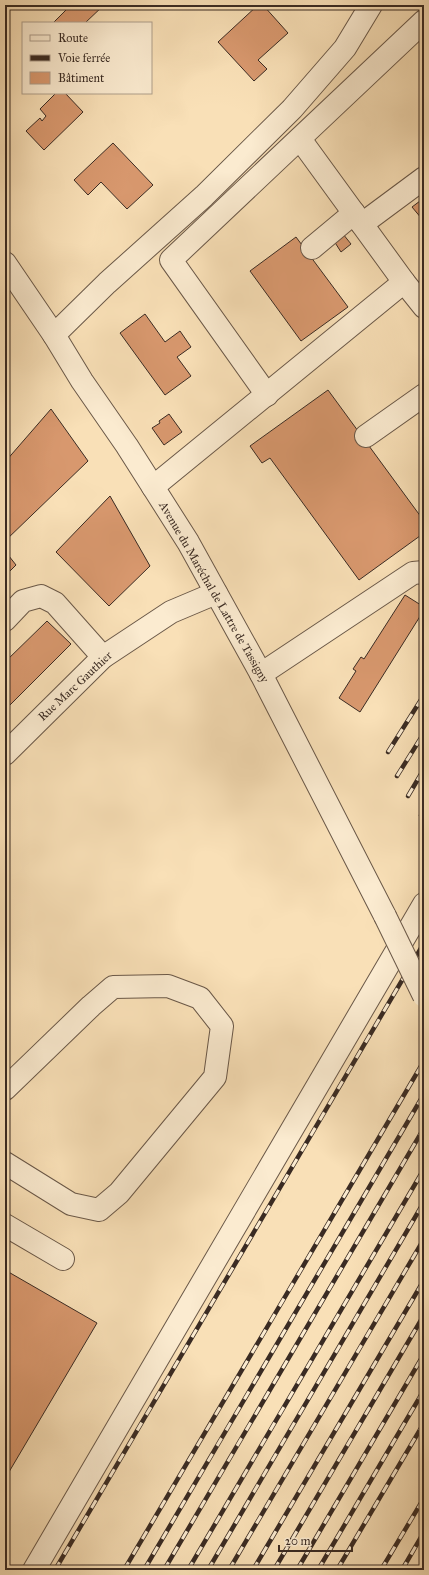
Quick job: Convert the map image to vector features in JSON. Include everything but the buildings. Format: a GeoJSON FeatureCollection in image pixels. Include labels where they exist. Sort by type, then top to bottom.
{"type":"FeatureCollection","features":[{"type":"Feature","properties":{"kind":"street"},"geometry":{"type":"LineString","coordinates":[[54,335],[107,283],[204,196],[292,109],[345,48],[371,5]]}},
{"type":"Feature","properties":{"kind":"street"},"geometry":{"type":"LineString","coordinates":[[267,395],[171,260],[424,21]]}},
{"type":"Feature","properties":{"kind":"street"},"geometry":{"type":"LineString","coordinates":[[153,487],[267,395],[416,291],[358,218],[300,139]]}},
{"type":"Feature","properties":{"kind":"street"},"geometry":{"type":"LineString","coordinates":[[312,248],[424,178]]}},
{"type":"Feature","properties":{"kind":"street","name":"Avenue du Maréchal de Lattre de Tassigny"},"geometry":{"type":"LineString","coordinates":[[5,263],[54,335],[82,381],[127,446],[188,542],[261,674],[385,916],[424,996]]}},
{"type":"Feature","properties":{"kind":"street"},"geometry":{"type":"LineString","coordinates":[[366,436],[424,395]]}},
{"type":"Feature","properties":{"kind":"street"},"geometry":{"type":"LineString","coordinates":[[261,674],[413,573],[424,572]]}},
{"type":"Feature","properties":{"kind":"street","name":"Rue Marc Gauthier"},"geometry":{"type":"LineString","coordinates":[[5,754],[103,657],[171,612],[216,593]]}},
{"type":"Feature","properties":{"kind":"street"},"geometry":{"type":"LineString","coordinates":[[5,620],[24,601],[42,596],[55,603],[103,657]]}},
{"type":"Feature","properties":{"kind":"street"},"geometry":{"type":"LineString","coordinates":[[34,1570],[424,904]]}},
{"type":"Feature","properties":{"kind":"street"},"geometry":{"type":"LineString","coordinates":[[5,1089],[91,1006],[113,987],[168,986],[200,998],[222,1026],[215,1077],[119,1193],[99,1210],[71,1204],[5,1163]]}},
{"type":"Feature","properties":{"kind":"street"},"geometry":{"type":"LineString","coordinates":[[5,1225],[63,1259]]}},
{"type":"Feature","properties":{"kind":"railway"},"geometry":{"type":"LineString","coordinates":[[388,752],[424,695]]}},
{"type":"Feature","properties":{"kind":"railway"},"geometry":{"type":"LineString","coordinates":[[397,776],[424,733]]}},
{"type":"Feature","properties":{"kind":"railway"},"geometry":{"type":"LineString","coordinates":[[408,796],[424,769]]}},
{"type":"Feature","properties":{"kind":"railway"},"geometry":{"type":"LineString","coordinates":[[421,815],[424,811]]}},
{"type":"Feature","properties":{"kind":"railway"},"geometry":{"type":"LineString","coordinates":[[55,1570],[424,943]]}},
{"type":"Feature","properties":{"kind":"railway"},"geometry":{"type":"LineString","coordinates":[[124,1570],[424,1061]]}},
{"type":"Feature","properties":{"kind":"railway"},"geometry":{"type":"LineString","coordinates":[[144,1570],[424,1094]]}},
{"type":"Feature","properties":{"kind":"railway"},"geometry":{"type":"LineString","coordinates":[[164,1570],[424,1128]]}},
{"type":"Feature","properties":{"kind":"railway"},"geometry":{"type":"LineString","coordinates":[[188,1570],[424,1169]]}},
{"type":"Feature","properties":{"kind":"railway"},"geometry":{"type":"LineString","coordinates":[[208,1570],[424,1202]]}},
{"type":"Feature","properties":{"kind":"railway"},"geometry":{"type":"LineString","coordinates":[[229,1570],[424,1239]]}},
{"type":"Feature","properties":{"kind":"railway"},"geometry":{"type":"LineString","coordinates":[[253,1570],[424,1280]]}},
{"type":"Feature","properties":{"kind":"railway"},"geometry":{"type":"LineString","coordinates":[[274,1570],[424,1315]]}},
{"type":"Feature","properties":{"kind":"railway"},"geometry":{"type":"LineString","coordinates":[[297,1570],[424,1354]]}},
{"type":"Feature","properties":{"kind":"railway"},"geometry":{"type":"LineString","coordinates":[[318,1570],[424,1390]]}},
{"type":"Feature","properties":{"kind":"railway"},"geometry":{"type":"LineString","coordinates":[[337,1570],[424,1423]]}},
{"type":"Feature","properties":{"kind":"railway"},"geometry":{"type":"LineString","coordinates":[[381,1570],[424,1498]]}},
{"type":"Feature","properties":{"kind":"railway"},"geometry":{"type":"LineString","coordinates":[[402,1570],[424,1532]]}}]}
